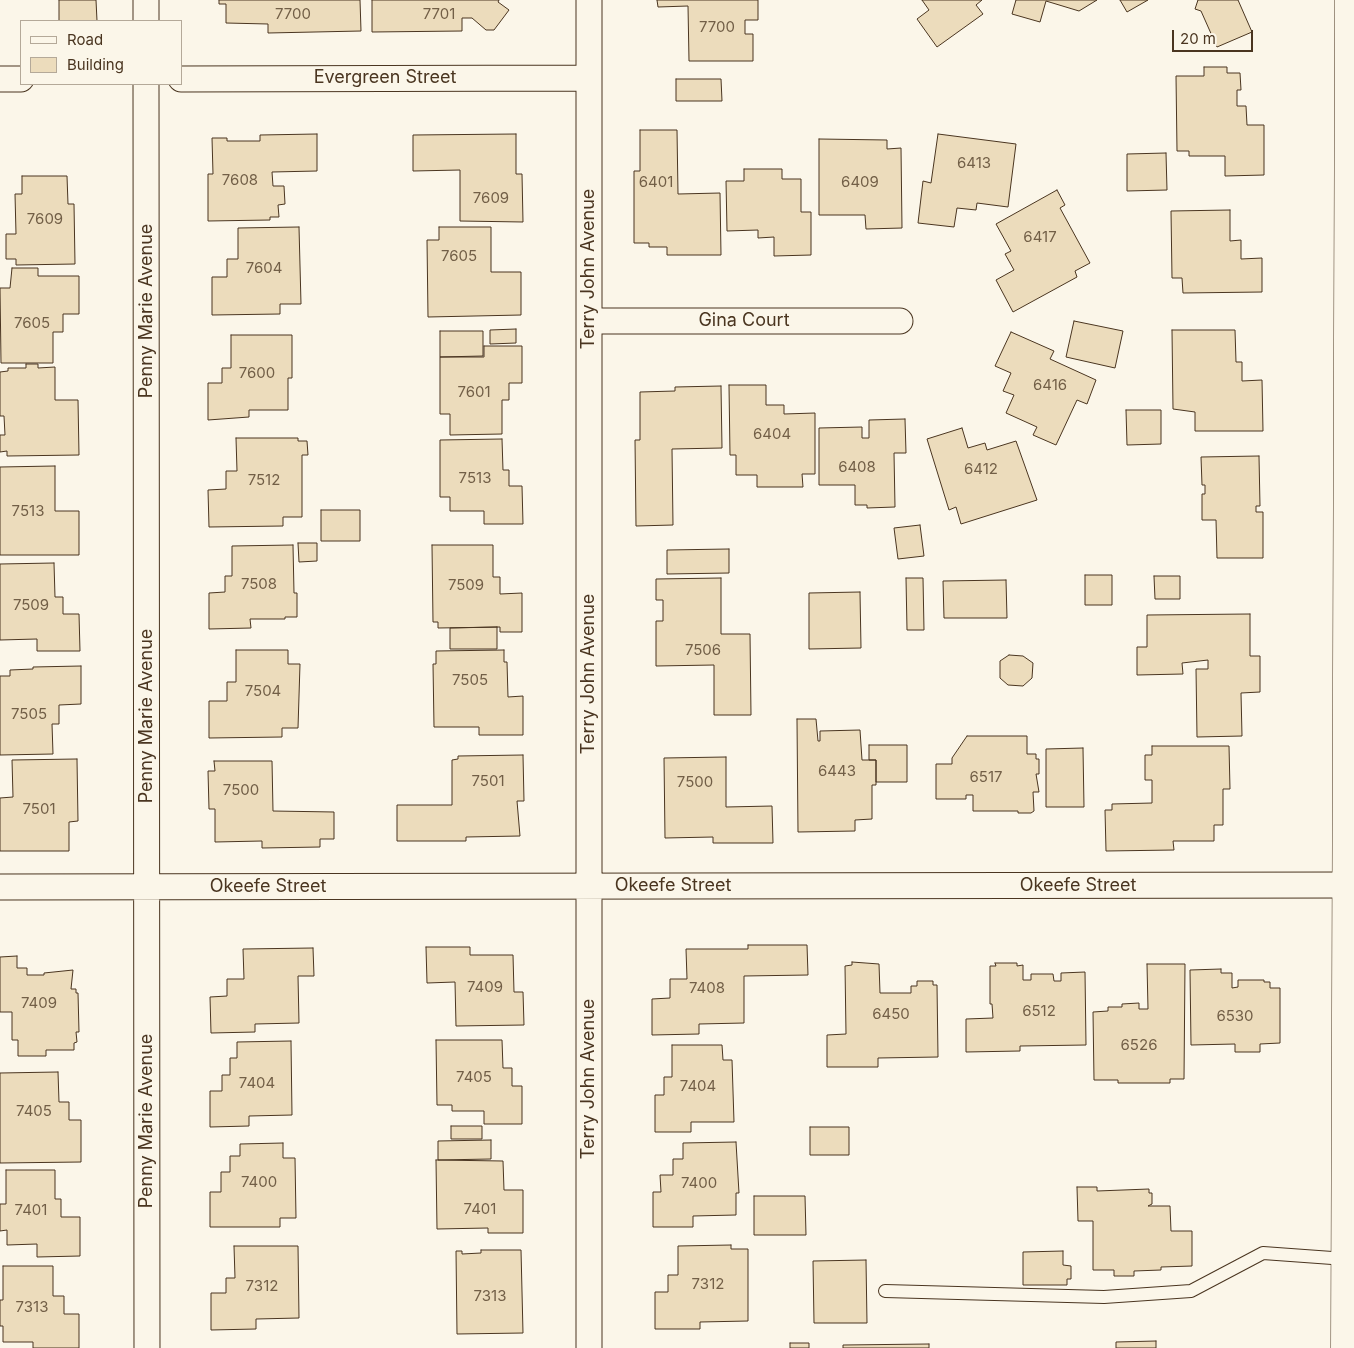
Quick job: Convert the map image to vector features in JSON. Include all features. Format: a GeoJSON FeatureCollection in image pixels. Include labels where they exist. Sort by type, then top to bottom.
{"type":"FeatureCollection","features":[{"type":"Feature","properties":{"kind":"street"},"geometry":{"type":"LineString","coordinates":[[146,0],[146,20]]}},
{"type":"Feature","properties":{"kind":"street","name":"Terry John Avenue"},"geometry":{"type":"LineString","coordinates":[[589,0],[590,1348]]}},
{"type":"Feature","properties":{"kind":"street"},"geometry":{"type":"LineString","coordinates":[[1345,1348],[1351,411],[1349,0]]}},
{"type":"Feature","properties":{"kind":"street","name":"Evergreen Street"},"geometry":{"type":"LineString","coordinates":[[182,79],[589,78]]}},
{"type":"Feature","properties":{"kind":"street"},"geometry":{"type":"LineString","coordinates":[[0,79],[20,79]]}},
{"type":"Feature","properties":{"kind":"street","name":"Penny Marie Avenue"},"geometry":{"type":"LineString","coordinates":[[146,85],[147,1348]]}},
{"type":"Feature","properties":{"kind":"street","name":"Gina Court"},"geometry":{"type":"LineString","coordinates":[[589,321],[900,321]]}},
{"type":"Feature","properties":{"kind":"street","name":"Okeefe Street"},"geometry":{"type":"LineString","coordinates":[[0,887],[589,886],[1349,894]]}},
{"type":"Feature","properties":{"kind":"lane"},"geometry":{"type":"LineString","coordinates":[[885,1291],[1104,1297],[1181,1292],[1191,1291],[1263,1253],[1346,1259]]}},
{"type":"Feature","properties":{"kind":"building"},"geometry":{"type":"Polygon","coordinates":[[[59,0],[96,0],[97,20],[59,20],[59,0]]]}},
{"type":"Feature","properties":{"kind":"building"},"geometry":{"type":"Polygon","coordinates":[[[219,0],[360,0],[361,31],[268,33],[268,24],[226,23],[226,4],[219,4],[219,0]]]}},
{"type":"Feature","properties":{"kind":"building"},"geometry":{"type":"Polygon","coordinates":[[[372,0],[499,0],[498,2],[509,10],[494,30],[486,30],[472,18],[462,18],[462,31],[372,32],[372,0]]]}},
{"type":"Feature","properties":{"kind":"building"},"geometry":{"type":"Polygon","coordinates":[[[657,0],[758,0],[758,20],[745,20],[745,34],[753,34],[753,61],[689,61],[688,6],[658,7],[657,0]]]}},
{"type":"Feature","properties":{"kind":"building"},"geometry":{"type":"Polygon","coordinates":[[[922,0],[982,0],[976,5],[983,14],[937,47],[917,19],[929,10],[922,0]]]}},
{"type":"Feature","properties":{"kind":"building"},"geometry":{"type":"Polygon","coordinates":[[[1016,0],[1097,0],[1079,11],[1046,1],[1040,22],[1012,14],[1016,0]]]}},
{"type":"Feature","properties":{"kind":"building"},"geometry":{"type":"Polygon","coordinates":[[[1120,0],[1148,0],[1127,12],[1120,0]]]}},
{"type":"Feature","properties":{"kind":"building"},"geometry":{"type":"Polygon","coordinates":[[[1198,0],[1238,0],[1252,32],[1217,47],[1201,11],[1195,9],[1198,0]]]}},
{"type":"Feature","properties":{"kind":"building"},"geometry":{"type":"Polygon","coordinates":[[[1204,67],[1227,67],[1227,73],[1240,73],[1241,90],[1237,90],[1237,106],[1246,106],[1247,125],[1264,125],[1264,175],[1225,176],[1225,156],[1189,156],[1189,151],[1177,151],[1176,76],[1204,76],[1204,67]]]}},
{"type":"Feature","properties":{"kind":"building"},"geometry":{"type":"Polygon","coordinates":[[[676,79],[721,79],[722,101],[676,101],[676,79]]]}},
{"type":"Feature","properties":{"kind":"building"},"geometry":{"type":"Polygon","coordinates":[[[640,130],[677,130],[678,194],[720,193],[721,255],[667,255],[667,247],[649,247],[649,243],[634,243],[634,171],[640,171],[640,130]]]}},
{"type":"Feature","properties":{"kind":"building"},"geometry":{"type":"Polygon","coordinates":[[[317,134],[317,171],[272,172],[273,186],[284,186],[285,204],[278,205],[279,217],[270,217],[270,220],[208,221],[208,174],[213,174],[212,138],[227,138],[227,141],[260,141],[260,135],[317,134]]]}},
{"type":"Feature","properties":{"kind":"building"},"geometry":{"type":"Polygon","coordinates":[[[516,134],[516,174],[522,174],[523,222],[460,221],[460,170],[413,171],[413,135],[516,134]]]}},
{"type":"Feature","properties":{"kind":"building"},"geometry":{"type":"Polygon","coordinates":[[[938,134],[1016,144],[1008,207],[977,203],[976,210],[957,208],[954,227],[918,223],[923,181],[931,183],[938,134]]]}},
{"type":"Feature","properties":{"kind":"building"},"geometry":{"type":"Polygon","coordinates":[[[819,139],[887,140],[887,149],[901,148],[902,228],[866,229],[865,215],[819,215],[819,139]]]}},
{"type":"Feature","properties":{"kind":"building"},"geometry":{"type":"Polygon","coordinates":[[[1166,153],[1167,190],[1127,191],[1127,154],[1166,153]]]}},
{"type":"Feature","properties":{"kind":"building"},"geometry":{"type":"Polygon","coordinates":[[[744,169],[782,169],[782,179],[801,179],[801,212],[811,212],[811,255],[774,256],[774,237],[758,238],[758,230],[727,231],[726,181],[744,181],[744,169]]]}},
{"type":"Feature","properties":{"kind":"building"},"geometry":{"type":"Polygon","coordinates":[[[22,176],[67,176],[68,204],[74,204],[75,264],[16,265],[16,259],[6,259],[6,234],[16,234],[15,194],[22,194],[22,176]]]}},
{"type":"Feature","properties":{"kind":"building"},"geometry":{"type":"Polygon","coordinates":[[[1057,190],[1065,205],[1060,208],[1090,263],[1075,271],[1077,277],[1013,312],[996,280],[1014,270],[1005,254],[1011,251],[996,224],[1057,190]]]}},
{"type":"Feature","properties":{"kind":"building"},"geometry":{"type":"Polygon","coordinates":[[[1230,210],[1230,241],[1241,240],[1241,259],[1262,258],[1262,292],[1183,293],[1182,278],[1172,278],[1171,211],[1230,210]]]}},
{"type":"Feature","properties":{"kind":"building"},"geometry":{"type":"Polygon","coordinates":[[[299,227],[301,304],[280,304],[280,314],[212,315],[212,277],[227,277],[227,259],[238,259],[238,228],[299,227]]]}},
{"type":"Feature","properties":{"kind":"building"},"geometry":{"type":"Polygon","coordinates":[[[439,227],[491,227],[491,272],[521,272],[521,315],[428,317],[427,240],[439,240],[439,227]]]}},
{"type":"Feature","properties":{"kind":"building"},"geometry":{"type":"Polygon","coordinates":[[[12,268],[38,268],[38,276],[79,276],[79,314],[63,314],[63,332],[53,332],[53,363],[1,363],[0,288],[10,288],[12,268]]]}},
{"type":"Feature","properties":{"kind":"building"},"geometry":{"type":"Polygon","coordinates":[[[1074,321],[1123,331],[1115,368],[1066,357],[1074,321]]]}},
{"type":"Feature","properties":{"kind":"building"},"geometry":{"type":"Polygon","coordinates":[[[516,329],[516,343],[490,344],[490,330],[516,329]]]}},
{"type":"Feature","properties":{"kind":"building"},"geometry":{"type":"Polygon","coordinates":[[[1172,330],[1235,330],[1236,362],[1242,362],[1242,381],[1262,380],[1263,431],[1195,431],[1195,412],[1173,409],[1172,330]]]}},
{"type":"Feature","properties":{"kind":"building"},"geometry":{"type":"Polygon","coordinates":[[[440,331],[483,331],[483,356],[440,357],[440,331]]]}},
{"type":"Feature","properties":{"kind":"building"},"geometry":{"type":"Polygon","coordinates":[[[1011,332],[1054,351],[1050,359],[1096,380],[1087,404],[1077,400],[1056,445],[1033,435],[1037,427],[1006,413],[1014,395],[1003,391],[1011,373],[995,366],[1011,332]]]}},
{"type":"Feature","properties":{"kind":"building"},"geometry":{"type":"Polygon","coordinates":[[[231,335],[292,335],[292,378],[288,378],[288,410],[249,410],[249,417],[208,420],[208,383],[222,383],[222,368],[231,368],[231,335]]]}},
{"type":"Feature","properties":{"kind":"building"},"geometry":{"type":"Polygon","coordinates":[[[484,346],[522,346],[522,383],[509,383],[509,400],[502,400],[502,434],[450,435],[450,414],[440,414],[440,357],[484,357],[484,346]]]}},
{"type":"Feature","properties":{"kind":"building"},"geometry":{"type":"Polygon","coordinates":[[[26,364],[38,364],[38,368],[55,367],[55,400],[78,400],[79,455],[7,456],[7,451],[0,452],[0,435],[5,435],[4,416],[0,416],[0,372],[8,371],[8,368],[26,368],[26,364]]]}},
{"type":"Feature","properties":{"kind":"building"},"geometry":{"type":"Polygon","coordinates":[[[729,385],[766,385],[766,405],[784,405],[784,414],[815,413],[815,474],[802,474],[803,487],[757,487],[757,475],[736,475],[736,455],[730,455],[729,385]]]}},
{"type":"Feature","properties":{"kind":"building"},"geometry":{"type":"Polygon","coordinates":[[[721,386],[722,448],[672,449],[673,525],[636,526],[635,440],[640,440],[640,392],[675,391],[675,387],[721,386]]]}},
{"type":"Feature","properties":{"kind":"building"},"geometry":{"type":"Polygon","coordinates":[[[1126,410],[1161,410],[1161,444],[1127,445],[1126,410]]]}},
{"type":"Feature","properties":{"kind":"building"},"geometry":{"type":"Polygon","coordinates":[[[905,419],[906,453],[894,453],[895,507],[867,508],[867,505],[855,505],[855,485],[819,485],[819,428],[862,427],[862,438],[869,438],[869,420],[905,419]]]}},
{"type":"Feature","properties":{"kind":"building"},"geometry":{"type":"Polygon","coordinates":[[[962,428],[968,448],[985,443],[987,450],[1016,441],[1037,500],[961,524],[956,507],[949,510],[927,439],[962,428]]]}},
{"type":"Feature","properties":{"kind":"building"},"geometry":{"type":"Polygon","coordinates":[[[236,438],[298,438],[298,441],[307,441],[308,455],[302,455],[302,517],[283,517],[283,526],[209,527],[208,490],[226,489],[226,471],[237,471],[236,438]]]}},
{"type":"Feature","properties":{"kind":"building"},"geometry":{"type":"Polygon","coordinates":[[[502,439],[503,470],[509,470],[509,486],[522,486],[523,524],[484,524],[484,511],[450,511],[450,497],[440,497],[440,440],[502,439]]]}},
{"type":"Feature","properties":{"kind":"building"},"geometry":{"type":"Polygon","coordinates":[[[1259,456],[1260,506],[1256,506],[1256,512],[1263,512],[1263,558],[1217,558],[1216,520],[1202,520],[1202,494],[1205,494],[1205,485],[1202,485],[1201,457],[1259,456]]]}},
{"type":"Feature","properties":{"kind":"building"},"geometry":{"type":"Polygon","coordinates":[[[55,466],[55,511],[79,511],[79,555],[0,555],[0,467],[55,466]]]}},
{"type":"Feature","properties":{"kind":"building"},"geometry":{"type":"Polygon","coordinates":[[[321,510],[360,510],[360,541],[321,541],[321,510]]]}},
{"type":"Feature","properties":{"kind":"building"},"geometry":{"type":"Polygon","coordinates":[[[920,525],[924,556],[898,559],[894,528],[920,525]]]}},
{"type":"Feature","properties":{"kind":"building"},"geometry":{"type":"Polygon","coordinates":[[[298,543],[317,543],[317,561],[299,562],[298,543]]]}},
{"type":"Feature","properties":{"kind":"building"},"geometry":{"type":"Polygon","coordinates":[[[293,545],[294,593],[297,593],[297,617],[250,619],[251,628],[209,629],[209,593],[225,592],[225,576],[232,576],[232,546],[293,545]]]}},
{"type":"Feature","properties":{"kind":"building"},"geometry":{"type":"Polygon","coordinates":[[[432,545],[493,545],[493,577],[500,577],[500,594],[522,593],[522,632],[500,632],[500,627],[438,628],[438,622],[433,622],[432,545]]]}},
{"type":"Feature","properties":{"kind":"building"},"geometry":{"type":"Polygon","coordinates":[[[729,549],[729,573],[667,574],[667,550],[729,549]]]}},
{"type":"Feature","properties":{"kind":"building"},"geometry":{"type":"Polygon","coordinates":[[[54,563],[55,597],[63,597],[63,614],[79,614],[80,651],[37,651],[37,639],[0,640],[0,564],[54,563]]]}},
{"type":"Feature","properties":{"kind":"building"},"geometry":{"type":"Polygon","coordinates":[[[1085,575],[1112,575],[1112,605],[1085,605],[1085,575]]]}},
{"type":"Feature","properties":{"kind":"building"},"geometry":{"type":"Polygon","coordinates":[[[1154,576],[1180,576],[1180,599],[1155,599],[1154,576]]]}},
{"type":"Feature","properties":{"kind":"building"},"geometry":{"type":"Polygon","coordinates":[[[721,578],[721,634],[750,634],[751,715],[714,715],[714,665],[656,666],[656,621],[663,621],[663,600],[656,600],[656,579],[721,578]]]}},
{"type":"Feature","properties":{"kind":"building"},"geometry":{"type":"Polygon","coordinates":[[[906,578],[923,578],[924,630],[907,630],[906,578]]]}},
{"type":"Feature","properties":{"kind":"building"},"geometry":{"type":"Polygon","coordinates":[[[1006,580],[1007,618],[944,618],[943,581],[1006,580]]]}},
{"type":"Feature","properties":{"kind":"building"},"geometry":{"type":"Polygon","coordinates":[[[860,592],[861,648],[809,649],[809,593],[860,592]]]}},
{"type":"Feature","properties":{"kind":"building"},"geometry":{"type":"Polygon","coordinates":[[[1250,614],[1250,656],[1260,656],[1260,692],[1241,693],[1242,736],[1197,737],[1196,669],[1208,669],[1208,660],[1182,663],[1183,674],[1137,675],[1137,647],[1147,647],[1147,615],[1250,614]]]}},
{"type":"Feature","properties":{"kind":"building"},"geometry":{"type":"Polygon","coordinates":[[[497,627],[497,649],[450,649],[450,628],[497,627]]]}},
{"type":"Feature","properties":{"kind":"building"},"geometry":{"type":"Polygon","coordinates":[[[236,650],[288,650],[288,664],[300,664],[298,728],[282,728],[282,737],[209,738],[209,701],[227,701],[227,682],[236,682],[236,650]]]}},
{"type":"Feature","properties":{"kind":"building"},"geometry":{"type":"Polygon","coordinates":[[[504,650],[504,662],[507,662],[508,697],[523,696],[523,735],[479,735],[479,727],[434,727],[433,664],[436,664],[436,651],[504,650]]]}},
{"type":"Feature","properties":{"kind":"building"},"geometry":{"type":"Polygon","coordinates":[[[1009,655],[1023,656],[1033,663],[1032,678],[1023,686],[1008,685],[1000,678],[1000,661],[1009,655]]]}},
{"type":"Feature","properties":{"kind":"building"},"geometry":{"type":"Polygon","coordinates":[[[81,666],[81,704],[59,705],[59,724],[52,724],[53,754],[0,755],[0,676],[10,676],[10,670],[33,669],[33,667],[81,666]]]}},
{"type":"Feature","properties":{"kind":"building"},"geometry":{"type":"Polygon","coordinates":[[[797,719],[816,719],[818,741],[820,741],[820,731],[860,730],[862,760],[876,760],[876,785],[872,785],[872,819],[855,820],[855,831],[798,832],[797,719]]]}},
{"type":"Feature","properties":{"kind":"building"},"geometry":{"type":"Polygon","coordinates":[[[967,736],[1027,736],[1027,754],[1036,754],[1036,759],[1039,759],[1039,774],[1036,774],[1039,792],[1033,792],[1034,811],[1031,813],[1018,813],[1018,811],[973,811],[973,795],[966,795],[966,799],[936,799],[936,764],[952,764],[952,758],[967,736]]]}},
{"type":"Feature","properties":{"kind":"building"},"geometry":{"type":"Polygon","coordinates":[[[869,745],[907,745],[907,782],[876,782],[876,760],[869,760],[869,745]]]}},
{"type":"Feature","properties":{"kind":"building"},"geometry":{"type":"Polygon","coordinates":[[[1152,746],[1229,746],[1230,789],[1223,789],[1223,825],[1214,825],[1214,841],[1173,841],[1174,850],[1106,851],[1105,810],[1112,810],[1112,804],[1152,803],[1152,780],[1145,780],[1145,755],[1152,755],[1152,746]]]}},
{"type":"Feature","properties":{"kind":"building"},"geometry":{"type":"Polygon","coordinates":[[[1083,748],[1084,807],[1046,807],[1046,749],[1083,748]]]}},
{"type":"Feature","properties":{"kind":"building"},"geometry":{"type":"Polygon","coordinates":[[[523,755],[524,801],[517,801],[520,836],[466,837],[466,841],[397,841],[397,805],[452,805],[452,760],[458,759],[458,756],[523,755]]]}},
{"type":"Feature","properties":{"kind":"building"},"geometry":{"type":"Polygon","coordinates":[[[726,757],[726,807],[772,806],[773,843],[713,843],[713,837],[665,838],[664,758],[726,757]]]}},
{"type":"Feature","properties":{"kind":"building"},"geometry":{"type":"Polygon","coordinates":[[[77,759],[78,821],[69,822],[69,851],[0,851],[0,798],[13,797],[12,760],[77,759]]]}},
{"type":"Feature","properties":{"kind":"building"},"geometry":{"type":"Polygon","coordinates":[[[214,761],[272,761],[273,811],[334,812],[334,839],[320,839],[320,847],[262,848],[262,841],[215,842],[215,809],[209,809],[208,771],[215,771],[214,761]]]}},
{"type":"Feature","properties":{"kind":"building"},"geometry":{"type":"Polygon","coordinates":[[[748,945],[807,945],[808,975],[744,976],[744,1023],[699,1024],[699,1034],[652,1035],[652,999],[670,998],[670,979],[687,979],[686,949],[748,949],[748,945]]]}},
{"type":"Feature","properties":{"kind":"building"},"geometry":{"type":"Polygon","coordinates":[[[426,947],[470,947],[470,955],[513,955],[514,992],[523,992],[524,1025],[456,1026],[455,982],[427,983],[426,947]]]}},
{"type":"Feature","properties":{"kind":"building"},"geometry":{"type":"Polygon","coordinates":[[[313,948],[314,976],[298,976],[299,1023],[255,1024],[255,1032],[211,1033],[210,997],[227,996],[227,979],[244,979],[243,949],[313,948]]]}},
{"type":"Feature","properties":{"kind":"building"},"geometry":{"type":"Polygon","coordinates":[[[17,956],[17,968],[27,968],[27,975],[44,975],[44,973],[73,970],[71,989],[76,989],[76,993],[78,993],[79,1032],[76,1032],[77,1042],[74,1043],[74,1050],[46,1050],[46,1056],[18,1056],[18,1040],[12,1040],[12,1012],[0,1012],[0,957],[17,956]]]}},
{"type":"Feature","properties":{"kind":"building"},"geometry":{"type":"Polygon","coordinates":[[[852,962],[879,964],[880,993],[911,993],[911,986],[917,986],[917,981],[933,981],[933,985],[937,985],[938,1057],[878,1058],[878,1067],[827,1067],[827,1035],[846,1034],[845,966],[852,965],[852,962]]]}},
{"type":"Feature","properties":{"kind":"building"},"geometry":{"type":"Polygon","coordinates":[[[995,963],[1017,963],[1017,966],[1023,965],[1023,980],[1031,980],[1031,974],[1053,974],[1054,981],[1061,981],[1061,973],[1085,972],[1086,1045],[1020,1046],[1020,1051],[966,1052],[966,1019],[993,1018],[992,1004],[990,1004],[990,966],[996,966],[995,963]]]}},
{"type":"Feature","properties":{"kind":"building"},"geometry":{"type":"Polygon","coordinates":[[[1147,964],[1185,964],[1184,1079],[1170,1079],[1170,1083],[1118,1083],[1118,1080],[1094,1080],[1093,1012],[1108,1011],[1108,1007],[1122,1007],[1122,1004],[1139,1003],[1139,1009],[1148,1009],[1147,964]]]}},
{"type":"Feature","properties":{"kind":"building"},"geometry":{"type":"Polygon","coordinates":[[[1221,969],[1221,973],[1232,973],[1232,988],[1238,987],[1238,980],[1264,980],[1264,982],[1270,982],[1270,988],[1280,988],[1280,1043],[1260,1044],[1260,1052],[1235,1052],[1235,1044],[1191,1045],[1190,970],[1221,969]]]}},
{"type":"Feature","properties":{"kind":"building"},"geometry":{"type":"Polygon","coordinates":[[[436,1040],[502,1040],[503,1068],[512,1068],[512,1086],[522,1086],[522,1124],[484,1124],[484,1111],[452,1111],[452,1105],[437,1105],[436,1040]]]}},
{"type":"Feature","properties":{"kind":"building"},"geometry":{"type":"Polygon","coordinates":[[[291,1041],[292,1115],[249,1116],[249,1126],[210,1127],[210,1091],[222,1091],[222,1075],[230,1075],[230,1058],[237,1058],[237,1042],[291,1041]]]}},
{"type":"Feature","properties":{"kind":"building"},"geometry":{"type":"Polygon","coordinates":[[[672,1045],[722,1045],[723,1060],[732,1060],[734,1122],[691,1122],[691,1132],[655,1132],[655,1095],[664,1095],[664,1077],[672,1077],[672,1045]]]}},
{"type":"Feature","properties":{"kind":"building"},"geometry":{"type":"Polygon","coordinates":[[[58,1072],[59,1102],[69,1102],[69,1120],[81,1120],[81,1162],[0,1163],[0,1073],[58,1072]]]}},
{"type":"Feature","properties":{"kind":"building"},"geometry":{"type":"Polygon","coordinates":[[[451,1126],[482,1126],[482,1139],[451,1139],[451,1126]]]}},
{"type":"Feature","properties":{"kind":"building"},"geometry":{"type":"Polygon","coordinates":[[[810,1127],[849,1127],[849,1155],[810,1155],[810,1127]]]}},
{"type":"Feature","properties":{"kind":"building"},"geometry":{"type":"Polygon","coordinates":[[[491,1140],[491,1159],[438,1160],[438,1141],[491,1140]]]}},
{"type":"Feature","properties":{"kind":"building"},"geometry":{"type":"Polygon","coordinates":[[[736,1142],[739,1193],[736,1193],[736,1215],[693,1216],[693,1227],[653,1227],[653,1192],[661,1192],[660,1175],[673,1175],[673,1159],[683,1159],[683,1143],[736,1142]]]}},
{"type":"Feature","properties":{"kind":"building"},"geometry":{"type":"Polygon","coordinates":[[[283,1143],[283,1158],[295,1158],[296,1218],[280,1218],[280,1227],[210,1227],[210,1192],[221,1192],[221,1172],[230,1172],[230,1156],[240,1156],[240,1144],[283,1143]]]}},
{"type":"Feature","properties":{"kind":"building"},"geometry":{"type":"Polygon","coordinates":[[[436,1160],[503,1161],[504,1190],[523,1190],[523,1233],[488,1233],[488,1228],[437,1229],[436,1160]]]}},
{"type":"Feature","properties":{"kind":"building"},"geometry":{"type":"Polygon","coordinates":[[[6,1170],[55,1170],[55,1199],[61,1199],[61,1217],[80,1217],[80,1256],[37,1257],[37,1244],[7,1245],[7,1230],[0,1231],[0,1204],[6,1204],[6,1170]]]}},
{"type":"Feature","properties":{"kind":"building"},"geometry":{"type":"Polygon","coordinates":[[[1077,1187],[1097,1187],[1097,1191],[1149,1189],[1149,1193],[1152,1193],[1152,1204],[1148,1206],[1170,1206],[1171,1231],[1192,1231],[1192,1266],[1161,1267],[1161,1270],[1134,1271],[1134,1276],[1114,1276],[1114,1270],[1093,1270],[1093,1221],[1078,1221],[1077,1187]]]}},
{"type":"Feature","properties":{"kind":"building"},"geometry":{"type":"Polygon","coordinates":[[[754,1196],[805,1196],[806,1235],[754,1235],[754,1196]]]}},
{"type":"Feature","properties":{"kind":"building"},"geometry":{"type":"Polygon","coordinates":[[[731,1245],[731,1249],[748,1249],[748,1321],[700,1322],[700,1329],[655,1329],[655,1292],[668,1292],[668,1275],[678,1275],[678,1246],[731,1245]]]}},
{"type":"Feature","properties":{"kind":"building"},"geometry":{"type":"Polygon","coordinates":[[[234,1246],[298,1246],[299,1318],[256,1319],[256,1329],[211,1330],[211,1293],[226,1293],[226,1278],[235,1278],[234,1246]]]}},
{"type":"Feature","properties":{"kind":"building"},"geometry":{"type":"Polygon","coordinates":[[[481,1250],[521,1250],[523,1333],[457,1334],[456,1251],[462,1251],[462,1254],[481,1253],[481,1250]]]}},
{"type":"Feature","properties":{"kind":"building"},"geometry":{"type":"Polygon","coordinates":[[[1063,1251],[1063,1265],[1071,1266],[1071,1279],[1067,1279],[1067,1285],[1023,1285],[1023,1252],[1063,1251]]]}},
{"type":"Feature","properties":{"kind":"building"},"geometry":{"type":"Polygon","coordinates":[[[866,1260],[867,1323],[814,1323],[813,1261],[866,1260]]]}},
{"type":"Feature","properties":{"kind":"building"},"geometry":{"type":"Polygon","coordinates":[[[3,1266],[53,1266],[53,1296],[64,1296],[64,1314],[79,1314],[79,1348],[33,1348],[33,1342],[3,1342],[3,1326],[0,1326],[0,1300],[3,1300],[3,1266]]]}},
{"type":"Feature","properties":{"kind":"building"},"geometry":{"type":"Polygon","coordinates":[[[1156,1341],[1156,1348],[1116,1348],[1116,1342],[1156,1341]]]}},
{"type":"Feature","properties":{"kind":"building"},"geometry":{"type":"Polygon","coordinates":[[[790,1343],[809,1343],[809,1348],[790,1348],[790,1343]]]}},
{"type":"Feature","properties":{"kind":"building"},"geometry":{"type":"Polygon","coordinates":[[[929,1344],[929,1348],[843,1348],[843,1345],[929,1344]]]}}]}
